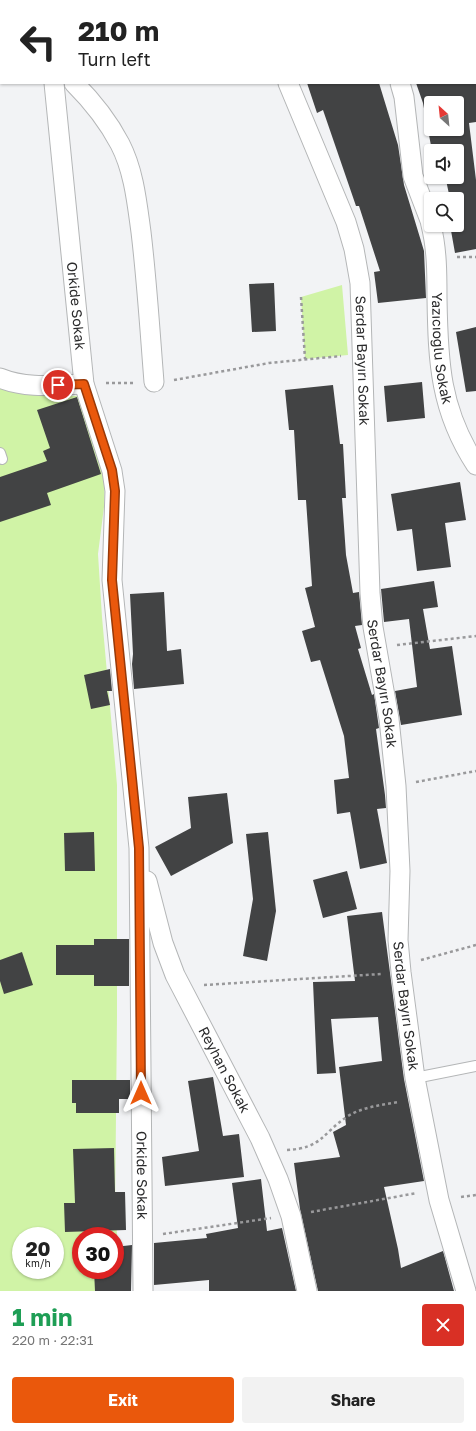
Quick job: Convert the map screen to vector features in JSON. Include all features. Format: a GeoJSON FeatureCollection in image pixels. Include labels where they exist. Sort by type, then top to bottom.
{"type":"FeatureCollection","features":[{"type":"Feature","properties":{"kind":"street","name":"Orkide Sokak"},"geometry":{"type":"LineString","coordinates":[[54,84],[84,384],[114,481],[112,580],[139,848],[143,1291]]}},
{"type":"Feature","properties":{"kind":"street"},"geometry":{"type":"LineString","coordinates":[[75,84],[101,113],[120,144],[130,168],[144,256],[154,382]]}},
{"type":"Feature","properties":{"kind":"street","name":"Serdar Bayırı Sokak"},"geometry":{"type":"LineString","coordinates":[[288,84],[346,222],[354,249],[360,283],[370,593],[377,648],[389,719],[396,786],[400,871],[398,940],[400,969],[415,1078],[437,1189],[466,1291]]}},
{"type":"Feature","properties":{"kind":"street","name":"Yazıcıoğlu Sokak"},"geometry":{"type":"LineString","coordinates":[[400,84],[404,97],[412,176],[424,206]]}},
{"type":"Feature","properties":{"kind":"street","name":"Yazıcıoğlu Sokak"},"geometry":{"type":"LineString","coordinates":[[432,232],[436,256],[439,345],[442,380],[454,426],[462,444],[476,465]]}},
{"type":"Feature","properties":{"kind":"street"},"geometry":{"type":"LineString","coordinates":[[0,378],[15,384],[45,386],[84,384]]}},
{"type":"Feature","properties":{"kind":"street","name":"Reyhan Sokak"},"geometry":{"type":"LineString","coordinates":[[139,848],[163,943],[182,986],[229,1075],[265,1149],[291,1216],[307,1291]]}},
{"type":"Feature","properties":{"kind":"lane"},"geometry":{"type":"LineString","coordinates":[[415,1078],[476,1066]]}},
{"type":"Feature","properties":{"kind":"path"},"geometry":{"type":"LineString","coordinates":[[301,297],[305,359]]}},
{"type":"Feature","properties":{"kind":"path"},"geometry":{"type":"LineString","coordinates":[[84,384],[173,380],[269,363],[362,354]]}},
{"type":"Feature","properties":{"kind":"path"},"geometry":{"type":"LineString","coordinates":[[377,648],[415,642],[476,636]]}},
{"type":"Feature","properties":{"kind":"path"},"geometry":{"type":"LineString","coordinates":[[396,786],[476,771]]}},
{"type":"Feature","properties":{"kind":"path"},"geometry":{"type":"LineString","coordinates":[[182,986],[400,969],[476,945]]}},
{"type":"Feature","properties":{"kind":"path"},"geometry":{"type":"LineString","coordinates":[[265,1149],[289,1150],[309,1147],[319,1142],[332,1128],[348,1116],[365,1108],[419,1098]]}},
{"type":"Feature","properties":{"kind":"path"},"geometry":{"type":"LineString","coordinates":[[142,1237],[291,1216],[437,1189]]}},
{"type":"Feature","properties":{"kind":"green space"},"geometry":{"type":"Polygon","coordinates":[[[342,285],[348,355],[305,359],[301,297],[342,285]]]}},
{"type":"Feature","properties":{"kind":"green space"},"geometry":{"type":"Polygon","coordinates":[[[0,388],[41,395],[79,396],[105,473],[104,507],[98,554],[117,785],[115,1214],[116,1227],[72,1227],[72,1279],[122,1279],[123,1291],[0,1291],[0,388]]]}},
{"type":"Feature","properties":{"kind":"building"},"geometry":{"type":"Polygon","coordinates":[[[307,84],[379,84],[398,145],[404,185],[424,251],[426,298],[378,303],[374,272],[380,271],[359,206],[356,206],[323,110],[317,113],[307,84]]]}},
{"type":"Feature","properties":{"kind":"building"},"geometry":{"type":"Polygon","coordinates":[[[416,84],[476,84],[476,122],[469,123],[476,180],[476,249],[455,253],[451,232],[464,232],[464,192],[449,192],[447,184],[464,184],[464,144],[431,144],[429,136],[464,136],[464,96],[424,96],[424,108],[416,84]]]}},
{"type":"Feature","properties":{"kind":"building"},"geometry":{"type":"Polygon","coordinates":[[[274,283],[276,331],[252,332],[249,284],[274,283]]]}},
{"type":"Feature","properties":{"kind":"building"},"geometry":{"type":"Polygon","coordinates":[[[476,327],[476,391],[466,392],[456,332],[476,327]]]}},
{"type":"Feature","properties":{"kind":"building"},"geometry":{"type":"Polygon","coordinates":[[[422,382],[425,418],[387,422],[384,386],[422,382]]]}},
{"type":"Feature","properties":{"kind":"building"},"geometry":{"type":"Polygon","coordinates":[[[333,385],[340,444],[343,444],[346,498],[342,498],[346,555],[353,593],[359,592],[362,625],[355,626],[361,648],[358,649],[372,695],[374,694],[379,728],[376,729],[386,808],[377,809],[387,863],[360,869],[350,812],[337,814],[334,780],[349,778],[344,736],[320,660],[311,662],[302,631],[315,627],[305,588],[312,586],[306,500],[298,500],[294,430],[289,430],[285,390],[333,385]]]}},
{"type":"Feature","properties":{"kind":"building"},"geometry":{"type":"Polygon","coordinates":[[[77,397],[101,474],[47,493],[51,505],[0,522],[0,477],[47,461],[43,451],[50,448],[37,410],[77,397]]]}},
{"type":"Feature","properties":{"kind":"building"},"geometry":{"type":"Polygon","coordinates":[[[460,482],[466,520],[445,523],[451,567],[417,571],[412,529],[397,531],[391,494],[460,482]]]}},
{"type":"Feature","properties":{"kind":"building"},"geometry":{"type":"Polygon","coordinates":[[[434,581],[438,607],[423,609],[430,649],[452,646],[462,715],[401,725],[395,691],[417,687],[409,619],[384,622],[381,589],[434,581]]]}},
{"type":"Feature","properties":{"kind":"building"},"geometry":{"type":"Polygon","coordinates":[[[164,592],[167,651],[181,649],[184,684],[134,689],[130,594],[164,592]]]}},
{"type":"Feature","properties":{"kind":"building"},"geometry":{"type":"Polygon","coordinates":[[[110,669],[112,691],[107,691],[110,705],[91,709],[84,675],[110,669]]]}},
{"type":"Feature","properties":{"kind":"building"},"geometry":{"type":"Polygon","coordinates":[[[227,793],[233,843],[171,876],[155,847],[191,828],[188,797],[227,793]]]}},
{"type":"Feature","properties":{"kind":"building"},"geometry":{"type":"Polygon","coordinates":[[[94,832],[95,871],[65,871],[64,833],[94,832]]]}},
{"type":"Feature","properties":{"kind":"building"},"geometry":{"type":"Polygon","coordinates":[[[268,832],[276,911],[267,961],[243,956],[253,899],[246,834],[268,832]]]}},
{"type":"Feature","properties":{"kind":"building"},"geometry":{"type":"Polygon","coordinates":[[[347,871],[357,909],[323,918],[313,880],[347,871]]]}},
{"type":"Feature","properties":{"kind":"building"},"geometry":{"type":"Polygon","coordinates":[[[382,912],[404,1079],[424,1181],[384,1187],[401,1268],[443,1251],[454,1291],[318,1291],[300,1209],[294,1163],[340,1157],[333,1132],[346,1125],[339,1067],[382,1061],[378,1017],[331,1019],[336,1073],[317,1074],[313,982],[355,981],[347,916],[382,912]]]}},
{"type":"Feature","properties":{"kind":"building"},"geometry":{"type":"Polygon","coordinates":[[[94,939],[129,939],[129,986],[94,986],[94,975],[56,975],[56,945],[94,945],[94,939]]]}},
{"type":"Feature","properties":{"kind":"building"},"geometry":{"type":"Polygon","coordinates":[[[22,952],[33,985],[4,994],[0,981],[0,960],[22,952]]]}},
{"type":"Feature","properties":{"kind":"building"},"geometry":{"type":"Polygon","coordinates":[[[213,1077],[223,1136],[239,1134],[244,1177],[165,1186],[162,1157],[199,1151],[188,1081],[213,1077]]]}},
{"type":"Feature","properties":{"kind":"building"},"geometry":{"type":"Polygon","coordinates":[[[72,1080],[130,1080],[130,1099],[119,1099],[119,1113],[76,1113],[76,1103],[72,1103],[72,1080]]]}},
{"type":"Feature","properties":{"kind":"building"},"geometry":{"type":"Polygon","coordinates":[[[114,1148],[115,1192],[125,1192],[126,1230],[124,1230],[124,1227],[72,1227],[72,1232],[65,1232],[64,1203],[75,1203],[73,1149],[114,1148]]]}},
{"type":"Feature","properties":{"kind":"building"},"geometry":{"type":"Polygon","coordinates":[[[261,1179],[267,1231],[282,1228],[296,1291],[209,1291],[209,1280],[154,1285],[154,1243],[207,1238],[206,1234],[238,1228],[232,1183],[261,1179]]]}},
{"type":"Feature","properties":{"kind":"building"},"geometry":{"type":"Polygon","coordinates":[[[132,1245],[131,1291],[95,1291],[94,1279],[124,1279],[124,1246],[132,1245]]]}},
{"type":"Feature","properties":{"kind":"route"},"geometry":{"type":"LineString","coordinates":[[58,385],[84,384],[112,470],[114,481],[115,502],[112,580],[139,848],[141,1093]]}}]}
